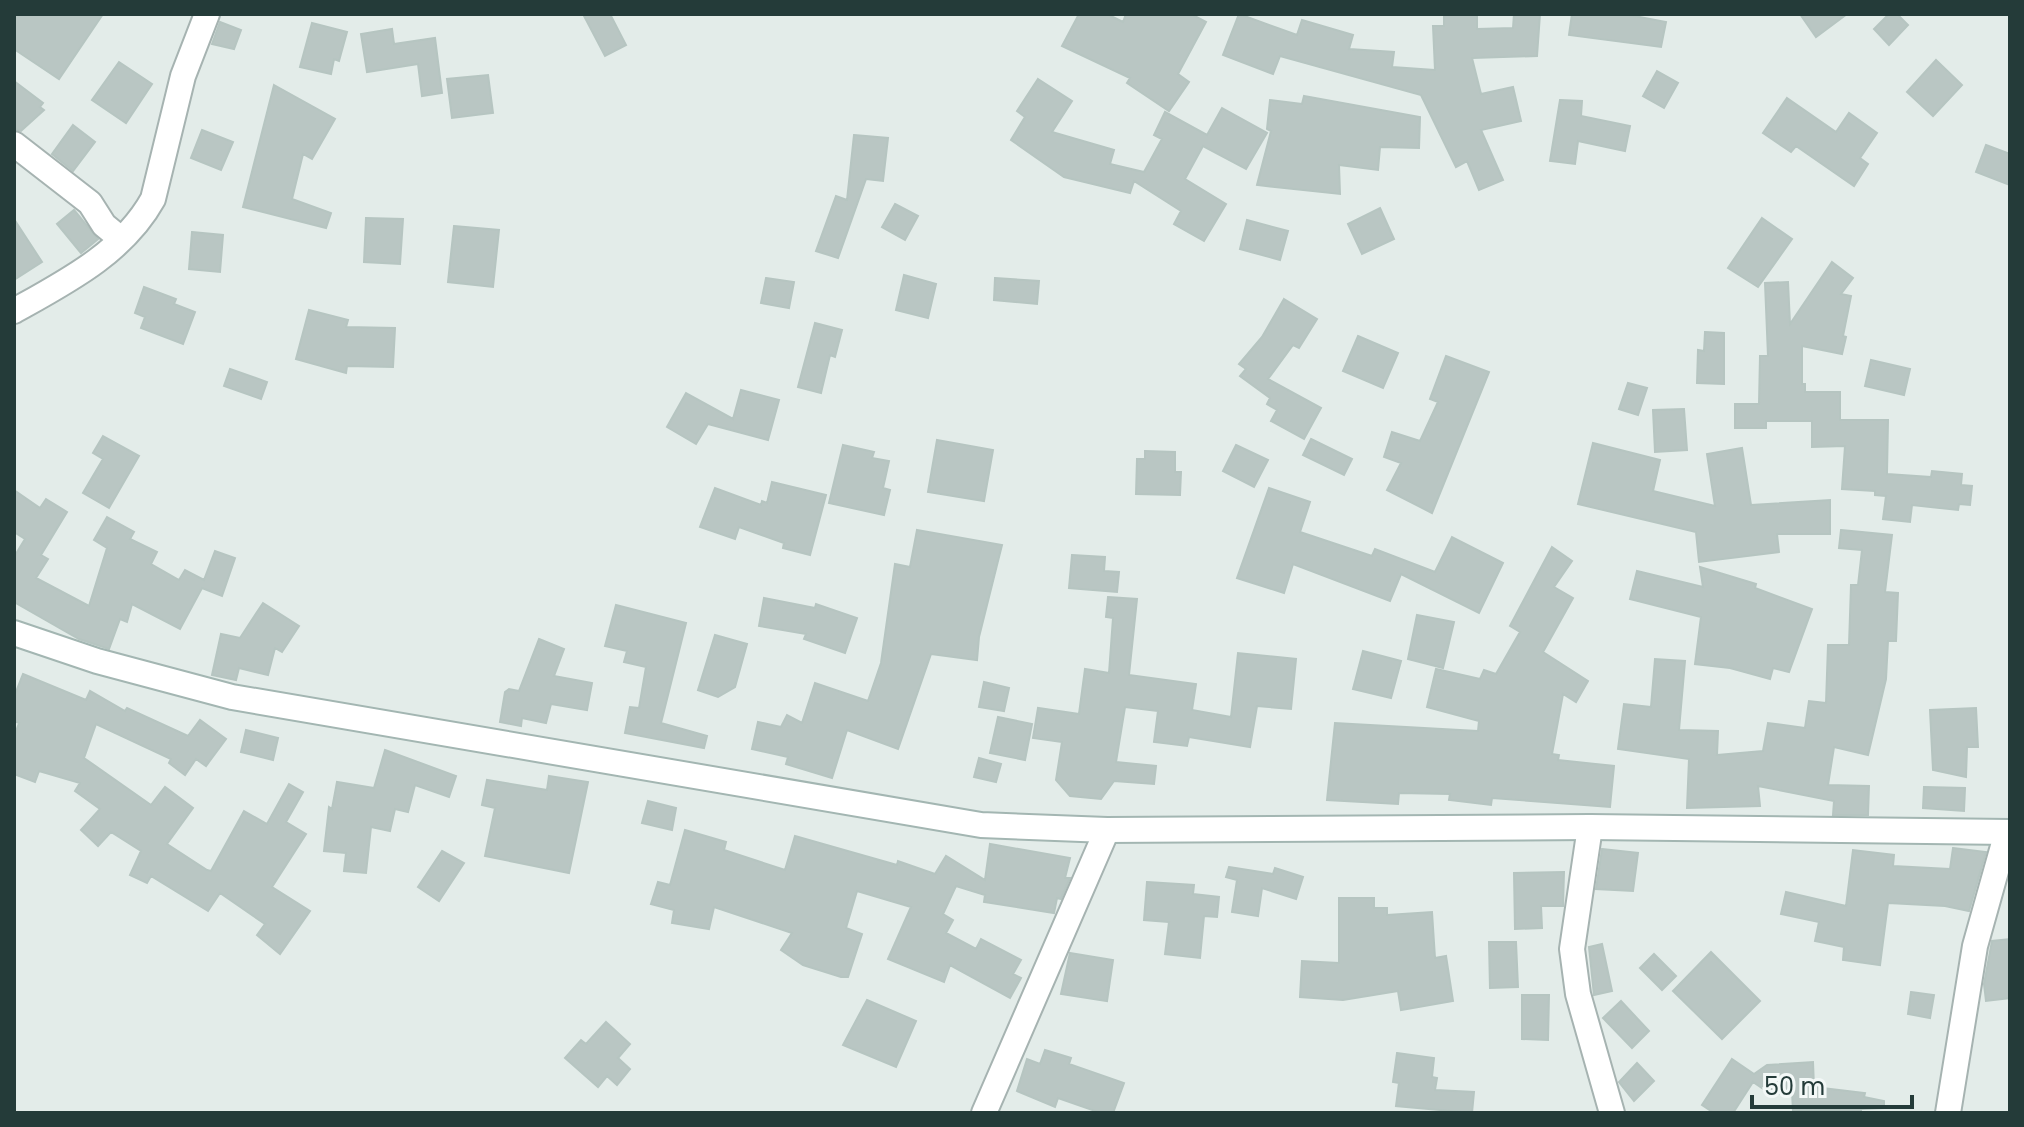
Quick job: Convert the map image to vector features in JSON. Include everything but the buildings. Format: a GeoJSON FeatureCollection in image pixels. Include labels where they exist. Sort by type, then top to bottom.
{"type":"FeatureCollection","features":[{"type":"Feature","properties":{"kind":"main road"},"geometry":{"type":"LineString","coordinates":[[14,311],[70,280],[144,216],[153,199],[179,89],[207,14]]}},
{"type":"Feature","properties":{"kind":"main road"},"geometry":{"type":"LineString","coordinates":[[14,144],[90,203],[104,225],[121,239]]}},
{"type":"Feature","properties":{"kind":"main road"},"geometry":{"type":"LineString","coordinates":[[14,633],[97,661],[247,700],[889,812],[981,825],[1107,830],[1590,827],[2009,832],[1975,946],[1948,1113]]}},
{"type":"Feature","properties":{"kind":"main road"},"geometry":{"type":"LineString","coordinates":[[1590,827],[1572,949],[1578,994],[1612,1113]]}},
{"type":"Feature","properties":{"kind":"main road"},"geometry":{"type":"LineString","coordinates":[[984,1113],[1107,830]]}}]}
